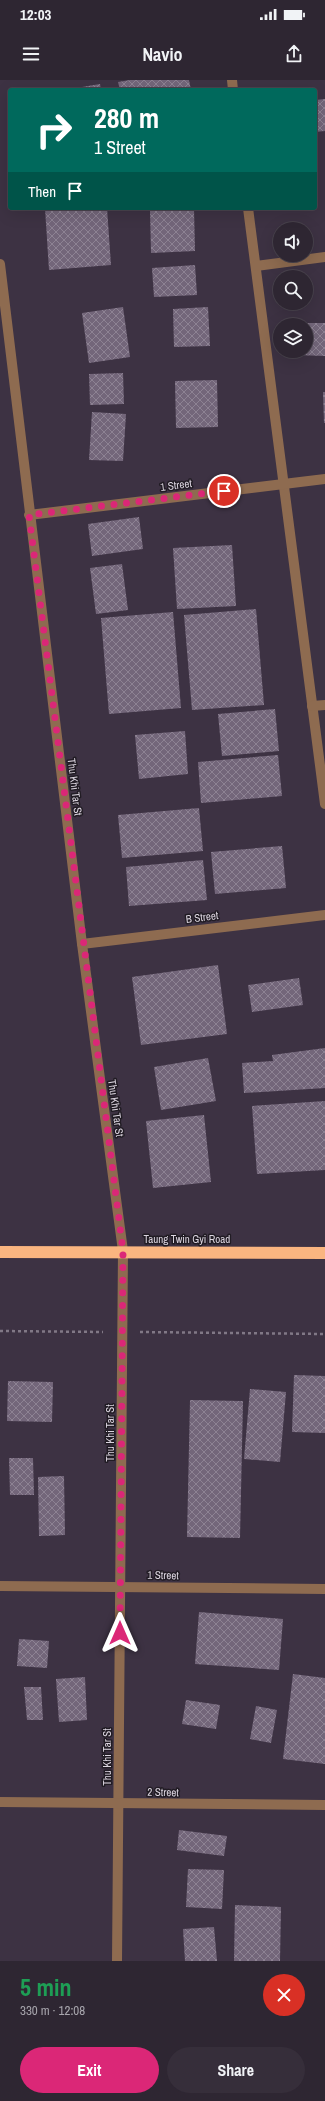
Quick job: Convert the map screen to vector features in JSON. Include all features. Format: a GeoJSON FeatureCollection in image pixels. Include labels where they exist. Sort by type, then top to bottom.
{"type":"FeatureCollection","features":[{"type":"Feature","properties":{"kind":"highway","name":"Taung Twin Gyi Road"},"geometry":{"type":"LineString","coordinates":[[0,1252],[123,1251],[325,1253]]}},
{"type":"Feature","properties":{"kind":"street"},"geometry":{"type":"LineString","coordinates":[[248,210],[325,804]]}},
{"type":"Feature","properties":{"kind":"street"},"geometry":{"type":"LineString","coordinates":[[256,266],[325,257]]}},
{"type":"Feature","properties":{"kind":"street","name":"Thu Khi Tar St"},"geometry":{"type":"LineString","coordinates":[[0,264],[2,303],[82,944],[123,1251],[117,1961]]}},
{"type":"Feature","properties":{"kind":"street","name":"1 Street"},"geometry":{"type":"LineString","coordinates":[[29,515],[325,478]]}},
{"type":"Feature","properties":{"kind":"street"},"geometry":{"type":"LineString","coordinates":[[312,706],[325,705]]}},
{"type":"Feature","properties":{"kind":"street","name":"B Street"},"geometry":{"type":"LineString","coordinates":[[82,944],[325,915]]}},
{"type":"Feature","properties":{"kind":"street","name":"1 Street"},"geometry":{"type":"LineString","coordinates":[[0,1586],[325,1589]]}},
{"type":"Feature","properties":{"kind":"street","name":"2 Street"},"geometry":{"type":"LineString","coordinates":[[0,1802],[325,1806]]}},
{"type":"Feature","properties":{"kind":"path"},"geometry":{"type":"LineString","coordinates":[[0,1332],[325,1334]]}},
{"type":"Feature","properties":{"kind":"building"},"geometry":{"type":"Polygon","coordinates":[[[130,80],[189,80],[191,88],[120,88],[118,82],[130,80]]]}},
{"type":"Feature","properties":{"kind":"building"},"geometry":{"type":"Polygon","coordinates":[[[100,84],[101,88],[76,88],[100,84]]]}},
{"type":"Feature","properties":{"kind":"building"},"geometry":{"type":"Polygon","coordinates":[[[325,99],[325,131],[317,132],[317,100],[325,99]]]}},
{"type":"Feature","properties":{"kind":"building"},"geometry":{"type":"Polygon","coordinates":[[[45,210],[107,210],[111,265],[49,270],[45,210]]]}},
{"type":"Feature","properties":{"kind":"building"},"geometry":{"type":"Polygon","coordinates":[[[150,210],[194,210],[195,251],[151,253],[150,210]]]}},
{"type":"Feature","properties":{"kind":"building"},"geometry":{"type":"Polygon","coordinates":[[[195,265],[197,295],[154,297],[152,268],[195,265]]]}},
{"type":"Feature","properties":{"kind":"building"},"geometry":{"type":"Polygon","coordinates":[[[123,307],[130,357],[89,363],[82,313],[123,307]]]}},
{"type":"Feature","properties":{"kind":"building"},"geometry":{"type":"Polygon","coordinates":[[[208,307],[210,346],[174,347],[173,309],[208,307]]]}},
{"type":"Feature","properties":{"kind":"building"},"geometry":{"type":"Polygon","coordinates":[[[313,323],[325,323],[325,356],[313,356],[313,323]]]}},
{"type":"Feature","properties":{"kind":"building"},"geometry":{"type":"Polygon","coordinates":[[[123,373],[124,404],[90,405],[89,374],[123,373]]]}},
{"type":"Feature","properties":{"kind":"building"},"geometry":{"type":"Polygon","coordinates":[[[217,380],[218,427],[176,428],[175,381],[217,380]]]}},
{"type":"Feature","properties":{"kind":"building"},"geometry":{"type":"Polygon","coordinates":[[[323,392],[325,392],[325,423],[324,423],[323,392]]]}},
{"type":"Feature","properties":{"kind":"building"},"geometry":{"type":"Polygon","coordinates":[[[92,412],[126,414],[123,461],[89,460],[92,412]]]}},
{"type":"Feature","properties":{"kind":"building"},"geometry":{"type":"Polygon","coordinates":[[[139,517],[143,549],[92,556],[88,524],[139,517]]]}},
{"type":"Feature","properties":{"kind":"building"},"geometry":{"type":"Polygon","coordinates":[[[232,545],[236,606],[177,609],[173,548],[232,545]]]}},
{"type":"Feature","properties":{"kind":"building"},"geometry":{"type":"Polygon","coordinates":[[[122,564],[128,610],[96,614],[90,568],[122,564]]]}},
{"type":"Feature","properties":{"kind":"building"},"geometry":{"type":"Polygon","coordinates":[[[256,609],[264,705],[192,710],[184,615],[256,609]]]}},
{"type":"Feature","properties":{"kind":"building"},"geometry":{"type":"Polygon","coordinates":[[[173,612],[181,708],[109,714],[101,618],[173,612]]]}},
{"type":"Feature","properties":{"kind":"building"},"geometry":{"type":"Polygon","coordinates":[[[275,709],[279,751],[222,756],[218,714],[275,709]]]}},
{"type":"Feature","properties":{"kind":"building"},"geometry":{"type":"Polygon","coordinates":[[[185,731],[188,774],[139,779],[135,735],[185,731]]]}},
{"type":"Feature","properties":{"kind":"building"},"geometry":{"type":"Polygon","coordinates":[[[278,755],[282,796],[201,803],[198,762],[278,755]]]}},
{"type":"Feature","properties":{"kind":"building"},"geometry":{"type":"Polygon","coordinates":[[[199,808],[203,851],[122,858],[118,815],[199,808]]]}},
{"type":"Feature","properties":{"kind":"building"},"geometry":{"type":"Polygon","coordinates":[[[282,846],[286,888],[215,894],[211,852],[282,846]]]}},
{"type":"Feature","properties":{"kind":"building"},"geometry":{"type":"Polygon","coordinates":[[[203,860],[207,900],[129,906],[126,867],[203,860]]]}},
{"type":"Feature","properties":{"kind":"building"},"geometry":{"type":"Polygon","coordinates":[[[218,965],[227,1034],[141,1045],[132,977],[218,965]]]}},
{"type":"Feature","properties":{"kind":"building"},"geometry":{"type":"Polygon","coordinates":[[[299,978],[303,1005],[252,1012],[248,985],[299,978]]]}},
{"type":"Feature","properties":{"kind":"building"},"geometry":{"type":"Polygon","coordinates":[[[325,1048],[325,1088],[244,1093],[242,1063],[273,1061],[272,1055],[325,1048]]]}},
{"type":"Feature","properties":{"kind":"building"},"geometry":{"type":"Polygon","coordinates":[[[208,1058],[216,1101],[161,1110],[154,1067],[208,1058]]]}},
{"type":"Feature","properties":{"kind":"building"},"geometry":{"type":"Polygon","coordinates":[[[325,1101],[325,1170],[257,1174],[252,1106],[325,1101]]]}},
{"type":"Feature","properties":{"kind":"building"},"geometry":{"type":"Polygon","coordinates":[[[204,1115],[211,1182],[153,1188],[146,1121],[204,1115]]]}},
{"type":"Feature","properties":{"kind":"building"},"geometry":{"type":"Polygon","coordinates":[[[294,1375],[325,1376],[325,1433],[292,1432],[294,1375]]]}},
{"type":"Feature","properties":{"kind":"building"},"geometry":{"type":"Polygon","coordinates":[[[8,1381],[53,1382],[52,1422],[7,1421],[8,1381]]]}},
{"type":"Feature","properties":{"kind":"building"},"geometry":{"type":"Polygon","coordinates":[[[250,1389],[286,1392],[280,1462],[244,1459],[250,1389]]]}},
{"type":"Feature","properties":{"kind":"building"},"geometry":{"type":"Polygon","coordinates":[[[190,1400],[243,1401],[240,1538],[187,1537],[190,1400]]]}},
{"type":"Feature","properties":{"kind":"building"},"geometry":{"type":"Polygon","coordinates":[[[9,1458],[33,1458],[34,1495],[10,1495],[9,1458]]]}},
{"type":"Feature","properties":{"kind":"building"},"geometry":{"type":"Polygon","coordinates":[[[64,1476],[65,1535],[39,1536],[38,1477],[64,1476]]]}},
{"type":"Feature","properties":{"kind":"building"},"geometry":{"type":"Polygon","coordinates":[[[199,1612],[283,1619],[279,1670],[195,1664],[199,1612]]]}},
{"type":"Feature","properties":{"kind":"building"},"geometry":{"type":"Polygon","coordinates":[[[19,1639],[49,1641],[47,1668],[17,1666],[19,1639]]]}},
{"type":"Feature","properties":{"kind":"building"},"geometry":{"type":"Polygon","coordinates":[[[293,1674],[325,1678],[325,1764],[283,1759],[293,1674]]]}},
{"type":"Feature","properties":{"kind":"building"},"geometry":{"type":"Polygon","coordinates":[[[85,1677],[87,1720],[59,1722],[56,1679],[85,1677]]]}},
{"type":"Feature","properties":{"kind":"building"},"geometry":{"type":"Polygon","coordinates":[[[24,1687],[41,1687],[43,1720],[27,1720],[24,1687]]]}},
{"type":"Feature","properties":{"kind":"building"},"geometry":{"type":"Polygon","coordinates":[[[186,1700],[220,1705],[216,1729],[182,1724],[186,1700]]]}},
{"type":"Feature","properties":{"kind":"building"},"geometry":{"type":"Polygon","coordinates":[[[256,1706],[277,1710],[271,1743],[250,1739],[256,1706]]]}},
{"type":"Feature","properties":{"kind":"building"},"geometry":{"type":"Polygon","coordinates":[[[179,1830],[227,1836],[224,1856],[177,1850],[179,1830]]]}},
{"type":"Feature","properties":{"kind":"building"},"geometry":{"type":"Polygon","coordinates":[[[188,1869],[224,1870],[222,1909],[186,1907],[188,1869]]]}},
{"type":"Feature","properties":{"kind":"building"},"geometry":{"type":"Polygon","coordinates":[[[235,1905],[281,1907],[280,1961],[234,1961],[235,1905]]]}},
{"type":"Feature","properties":{"kind":"building"},"geometry":{"type":"Polygon","coordinates":[[[214,1927],[217,1961],[185,1961],[183,1929],[214,1927]]]}},
{"type":"Feature","properties":{"kind":"route"},"geometry":{"type":"LineString","coordinates":[[120,1633],[123,1251],[82,944],[29,515],[224,491]]}}]}
